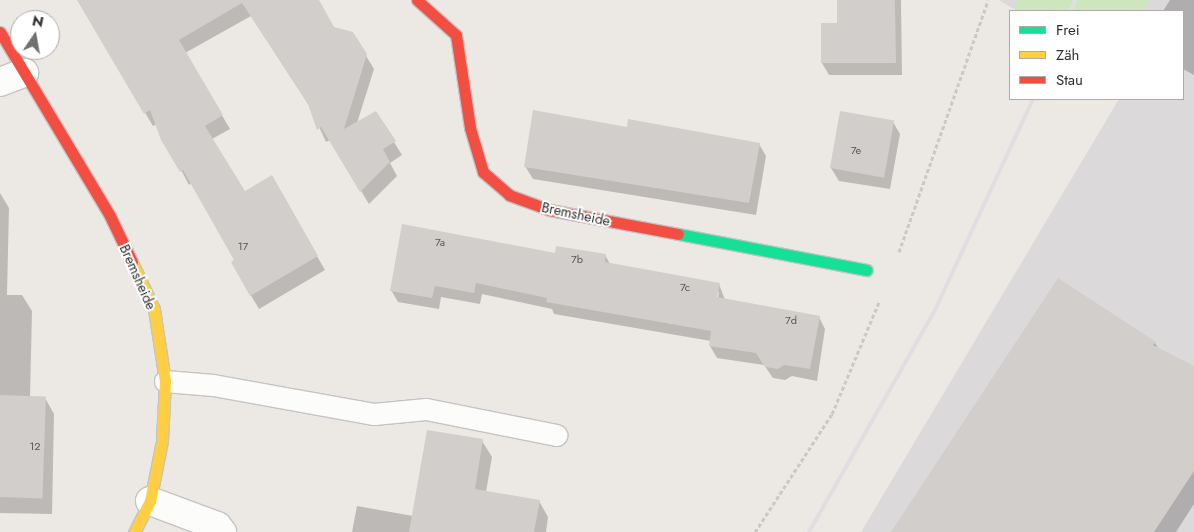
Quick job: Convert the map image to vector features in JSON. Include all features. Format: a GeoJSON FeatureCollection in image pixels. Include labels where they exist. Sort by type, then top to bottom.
{"type":"FeatureCollection","features":[{"type":"Feature","properties":{"kind":"street","name":"Bremsheide"},"geometry":{"type":"LineString","coordinates":[[417,0],[456,36],[470,128],[483,172],[509,195],[550,210],[867,270]]}},
{"type":"Feature","properties":{"kind":"street","name":"Bremsheide"},"geometry":{"type":"LineString","coordinates":[[0,32],[12,77],[110,216],[154,309],[164,381],[162,441],[150,501],[134,532]]}},
{"type":"Feature","properties":{"kind":"street"},"geometry":{"type":"LineString","coordinates":[[150,501],[217,526],[222,532]]}},
{"type":"Feature","properties":{"kind":"lane"},"geometry":{"type":"LineString","coordinates":[[164,381],[213,385],[374,414],[426,409],[556,435]]}},
{"type":"Feature","properties":{"kind":"shaded area"},"geometry":{"type":"Polygon","coordinates":[[[999,0],[1194,0],[1194,532],[861,532],[1118,100],[1184,100],[1184,10],[1015,10],[999,0]]]}},
{"type":"Feature","properties":{"kind":"green space"},"geometry":{"type":"Polygon","coordinates":[[[1017,0],[1149,0],[1144,10],[1014,9],[1017,0]]]}},
{"type":"Feature","properties":{"kind":"building"},"geometry":{"type":"Polygon","coordinates":[[[77,0],[319,0],[334,27],[353,32],[367,54],[344,129],[376,111],[396,141],[383,149],[390,162],[360,192],[321,127],[317,130],[308,104],[242,3],[179,40],[223,115],[205,126],[245,191],[272,175],[318,256],[250,296],[231,262],[234,260],[183,170],[180,172],[161,140],[150,110],[144,114],[77,0]]]}},
{"type":"Feature","properties":{"kind":"building"},"geometry":{"type":"Polygon","coordinates":[[[837,0],[895,0],[896,63],[821,63],[821,23],[837,23],[837,0]]]}},
{"type":"Feature","properties":{"kind":"building"},"geometry":{"type":"Polygon","coordinates":[[[533,110],[627,127],[628,119],[760,143],[749,203],[524,167],[533,110]]]}},
{"type":"Feature","properties":{"kind":"building"},"geometry":{"type":"Polygon","coordinates":[[[840,111],[894,121],[884,178],[830,168],[840,111]]]}},
{"type":"Feature","properties":{"kind":"building"},"geometry":{"type":"Polygon","coordinates":[[[402,224],[555,253],[556,246],[606,254],[605,262],[720,283],[717,297],[820,316],[810,369],[784,365],[778,369],[765,367],[756,353],[709,346],[711,331],[546,302],[547,298],[476,283],[474,293],[435,286],[432,298],[390,291],[402,224]]]}},
{"type":"Feature","properties":{"kind":"building"},"geometry":{"type":"Polygon","coordinates":[[[1058,278],[1156,342],[1153,345],[1194,366],[1194,471],[1154,532],[891,532],[1058,278]]]}},
{"type":"Feature","properties":{"kind":"building"},"geometry":{"type":"Polygon","coordinates":[[[0,395],[46,397],[42,499],[0,497],[0,395]]]}},
{"type":"Feature","properties":{"kind":"building"},"geometry":{"type":"Polygon","coordinates":[[[427,430],[483,439],[475,489],[540,500],[534,532],[409,532],[427,430]]]}},
{"type":"Feature","properties":{"kind":"railway"},"geometry":{"type":"LineString","coordinates":[[1071,10],[1075,0]]}},
{"type":"Feature","properties":{"kind":"railway"},"geometry":{"type":"LineString","coordinates":[[809,532],[936,308],[1033,100]]}},
{"type":"Feature","properties":{"kind":"traffic: fast"},"geometry":{"type":"LineString","coordinates":[[678,234],[867,270]]}},
{"type":"Feature","properties":{"kind":"traffic: slow"},"geometry":{"type":"LineString","coordinates":[[132,262],[154,309],[165,381],[162,441],[150,501],[134,532]]}},
{"type":"Feature","properties":{"kind":"traffic: jam"},"geometry":{"type":"LineString","coordinates":[[417,0],[456,35],[470,128],[483,172],[509,195],[550,210],[678,234]]}},
{"type":"Feature","properties":{"kind":"traffic: jam"},"geometry":{"type":"LineString","coordinates":[[0,32],[110,216],[132,262]]}}]}
